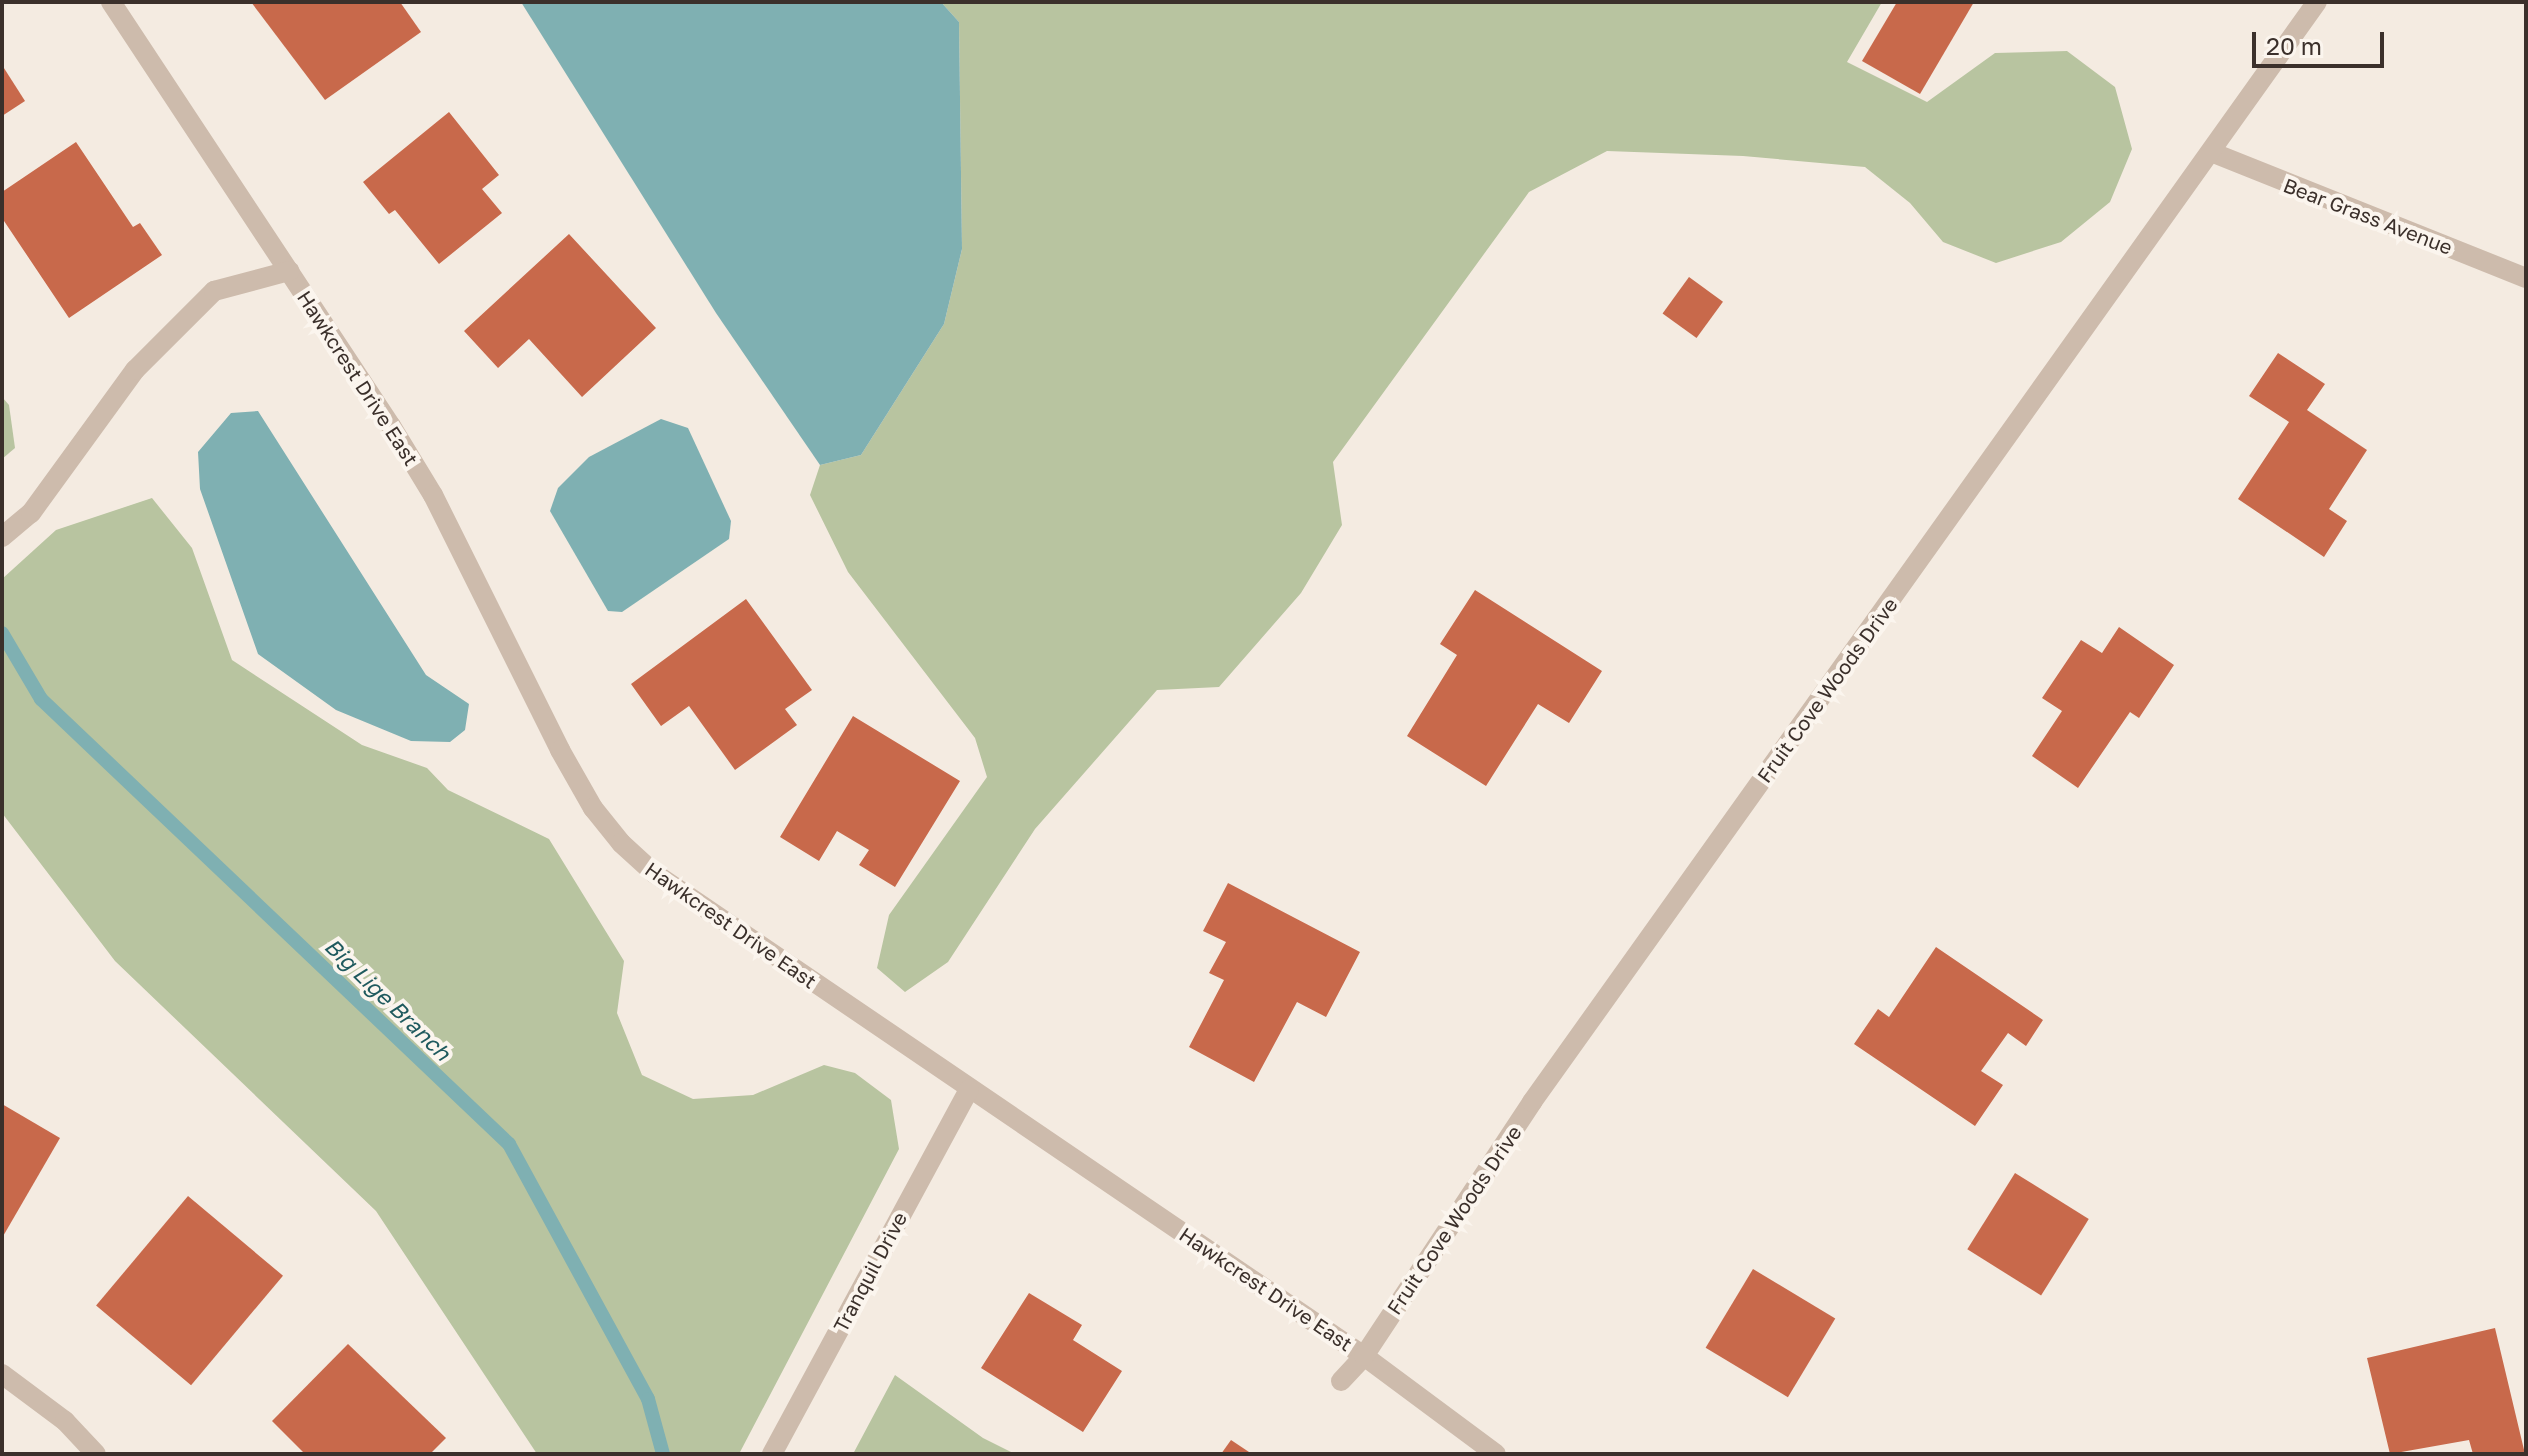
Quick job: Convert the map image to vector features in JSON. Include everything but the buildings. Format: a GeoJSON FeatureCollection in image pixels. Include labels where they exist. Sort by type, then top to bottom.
{"type":"FeatureCollection","features":[{"type":"Feature","properties":{"kind":"street","name":"Hawkcrest Drive East"},"geometry":{"type":"LineString","coordinates":[[111,2],[433,495],[560,750],[593,808],[621,843],[654,873],[1364,1356],[1496,1454]]}},
{"type":"Feature","properties":{"kind":"street","name":"Fruit Cove Woods Drive"},"geometry":{"type":"LineString","coordinates":[[1341,1381],[1364,1356],[1550,1076],[2317,2]]}},
{"type":"Feature","properties":{"kind":"street","name":"Bear Grass Avenue"},"geometry":{"type":"LineString","coordinates":[[2211,152],[2526,278]]}},
{"type":"Feature","properties":{"kind":"street"},"geometry":{"type":"LineString","coordinates":[[2,537],[31,513],[135,370],[214,291],[289,271]]}},
{"type":"Feature","properties":{"kind":"street","name":"Tranquil Drive"},"geometry":{"type":"LineString","coordinates":[[772,1454],[969,1090]]}},
{"type":"Feature","properties":{"kind":"street"},"geometry":{"type":"LineString","coordinates":[[2,1374],[65,1421],[96,1454]]}},
{"type":"Feature","properties":{"kind":"green space"},"geometry":{"type":"Polygon","coordinates":[[[941,2],[1882,2],[1847,62],[1927,102],[1995,53],[2067,51],[2115,87],[2132,149],[2110,202],[2061,242],[1996,263],[1943,242],[1910,203],[1865,167],[1743,156],[1607,151],[1529,192],[1333,462],[1342,525],[1301,593],[1219,687],[1157,690],[1035,829],[948,962],[905,992],[877,968],[889,915],[987,777],[975,738],[848,572],[810,495],[820,465],[861,455],[944,324],[962,249],[959,22],[941,2]]]}},
{"type":"Feature","properties":{"kind":"green space"},"geometry":{"type":"Polygon","coordinates":[[[2,397],[9,405],[15,448],[2,459],[2,397]]]}},
{"type":"Feature","properties":{"kind":"green space"},"geometry":{"type":"Polygon","coordinates":[[[152,498],[192,548],[232,660],[362,745],[427,768],[448,790],[549,839],[624,961],[617,1013],[642,1075],[693,1099],[753,1095],[824,1065],[855,1073],[891,1100],[899,1149],[739,1454],[537,1454],[376,1211],[115,961],[2,813],[2,579],[56,530],[152,498]]]}},
{"type":"Feature","properties":{"kind":"green space"},"geometry":{"type":"Polygon","coordinates":[[[895,1375],[983,1438],[1015,1454],[853,1454],[895,1375]]]}},
{"type":"Feature","properties":{"kind":"water"},"geometry":{"type":"Polygon","coordinates":[[[521,2],[941,2],[959,22],[962,249],[944,324],[861,455],[820,465],[716,313],[521,2]]]}},
{"type":"Feature","properties":{"kind":"water"},"geometry":{"type":"Polygon","coordinates":[[[258,411],[426,675],[469,704],[465,730],[450,742],[411,741],[336,710],[258,654],[200,489],[198,452],[231,413],[258,411]]]}},
{"type":"Feature","properties":{"kind":"water"},"geometry":{"type":"Polygon","coordinates":[[[661,419],[688,428],[731,521],[729,539],[622,612],[608,611],[550,511],[558,488],[589,457],[661,419]]]}},
{"type":"Feature","properties":{"kind":"waterway","name":"Big Lige Branch"},"geometry":{"type":"LineString","coordinates":[[2,633],[41,699],[509,1144],[648,1399],[663,1454]]}}]}
